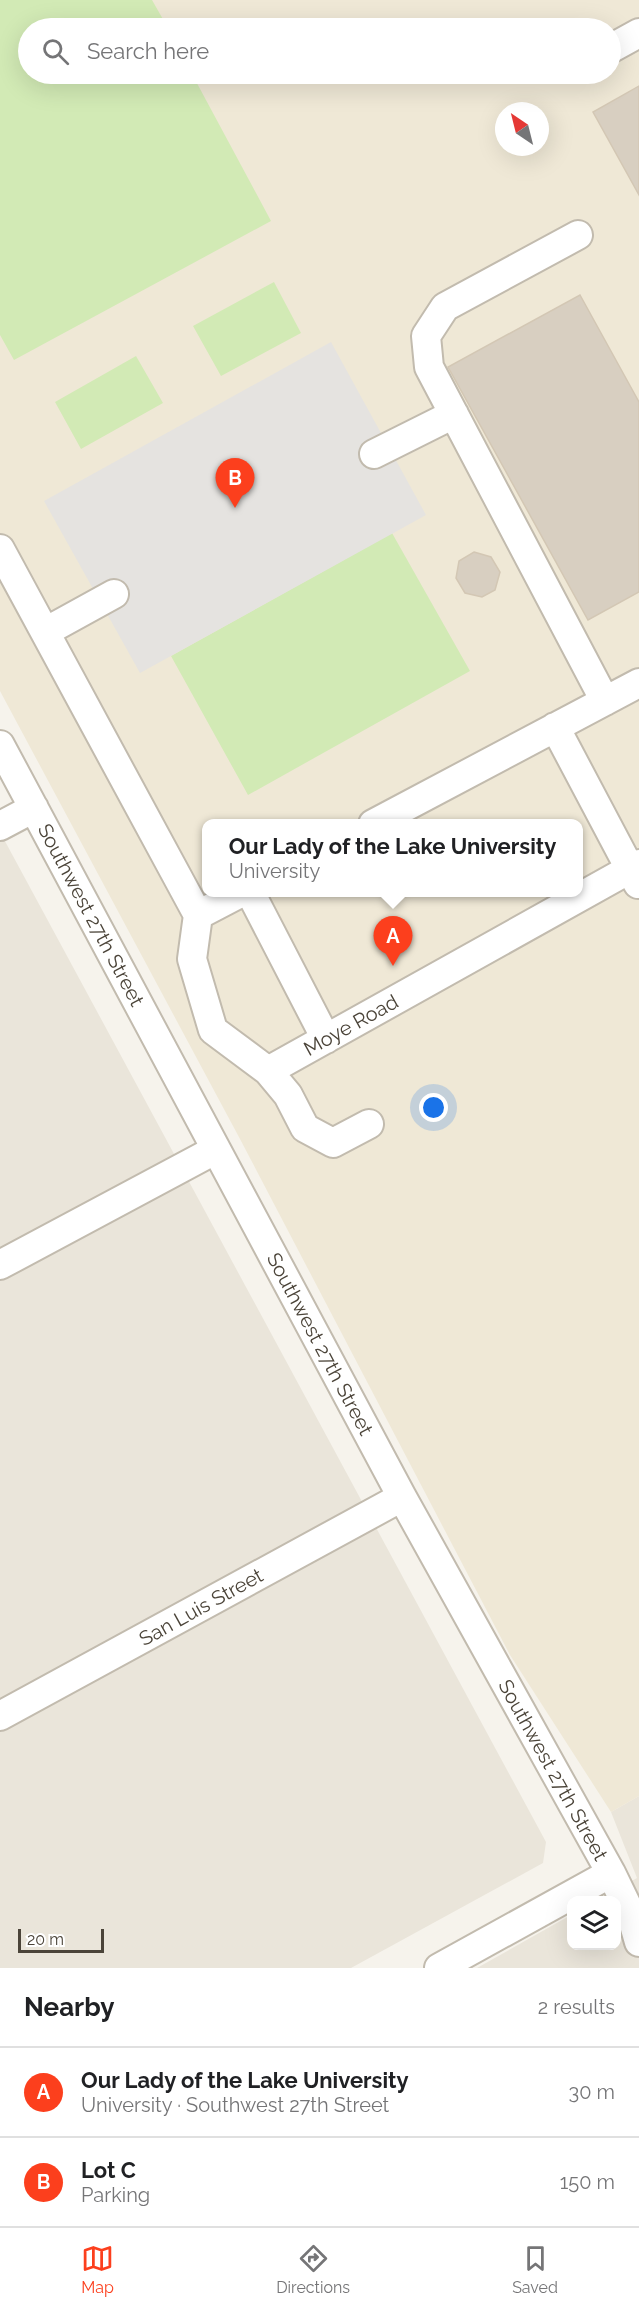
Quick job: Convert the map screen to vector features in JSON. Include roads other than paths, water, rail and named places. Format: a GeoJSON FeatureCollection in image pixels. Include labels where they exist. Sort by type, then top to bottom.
{"type":"FeatureCollection","features":[{"type":"Feature","properties":{"kind":"street"},"geometry":{"type":"LineString","coordinates":[[621,43],[639,33]]}},
{"type":"Feature","properties":{"kind":"street"},"geometry":{"type":"LineString","coordinates":[[578,235],[445,306],[426,336],[429,367],[605,701]]}},
{"type":"Feature","properties":{"kind":"street"},"geometry":{"type":"LineString","coordinates":[[374,454],[454,414]]}},
{"type":"Feature","properties":{"kind":"street"},"geometry":{"type":"LineString","coordinates":[[0,549],[198,915],[192,959],[213,1030],[268,1071],[288,1095],[305,1128],[333,1143],[369,1124]]}},
{"type":"Feature","properties":{"kind":"street"},"geometry":{"type":"LineString","coordinates":[[45,632],[114,594]]}},
{"type":"Feature","properties":{"kind":"street"},"geometry":{"type":"LineString","coordinates":[[382,819],[639,683]]}},
{"type":"Feature","properties":{"kind":"street"},"geometry":{"type":"LineString","coordinates":[[555,727],[636,873]]}},
{"type":"Feature","properties":{"kind":"street","name":"Southwest 27th Street"},"geometry":{"type":"LineString","coordinates":[[0,745],[402,1497],[611,1874],[631,1914],[639,1942]]}},
{"type":"Feature","properties":{"kind":"street"},"geometry":{"type":"LineString","coordinates":[[0,826],[34,808]]}},
{"type":"Feature","properties":{"kind":"street","name":"Moye Road"},"geometry":{"type":"LineString","coordinates":[[268,1071],[636,873]]}},
{"type":"Feature","properties":{"kind":"street"},"geometry":{"type":"LineString","coordinates":[[198,915],[232,897]]}},
{"type":"Feature","properties":{"kind":"street"},"geometry":{"type":"LineString","coordinates":[[253,897],[326,1039]]}},
{"type":"Feature","properties":{"kind":"street"},"geometry":{"type":"LineString","coordinates":[[0,1265],[215,1150]]}},
{"type":"Feature","properties":{"kind":"street","name":"San Luis Street"},"geometry":{"type":"LineString","coordinates":[[0,1716],[402,1497]]}},
{"type":"Feature","properties":{"kind":"street"},"geometry":{"type":"LineString","coordinates":[[439,1968],[611,1874]]}},
{"type":"Feature","properties":{"kind":"place","name":"Lot C"},"geometry":{"type":"Point","coordinates":[235,508]}},
{"type":"Feature","properties":{"kind":"place","name":"Our Lady of the Lake University"},"geometry":{"type":"Point","coordinates":[393,966]}}]}
